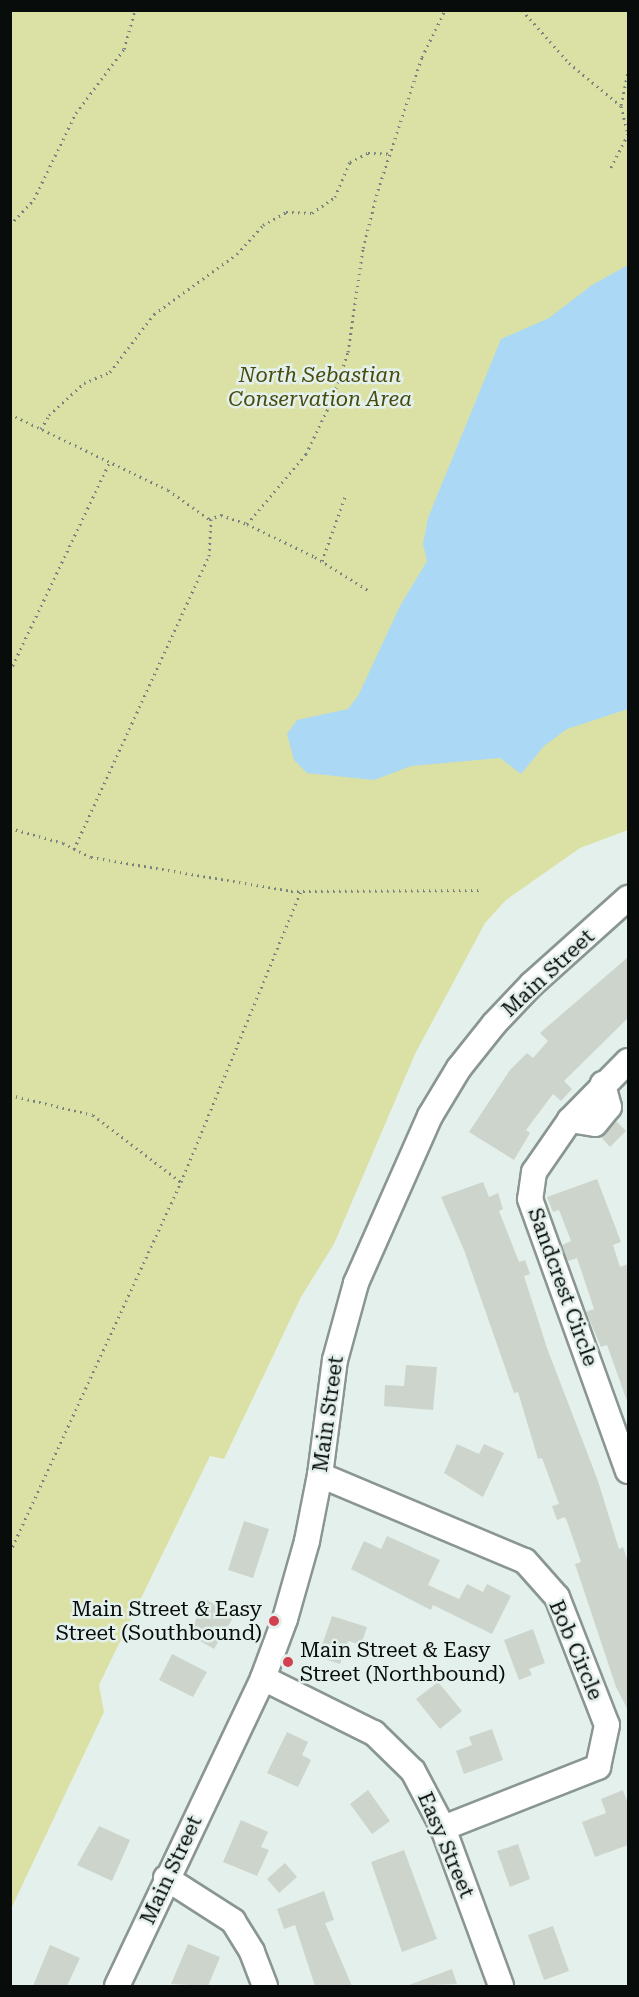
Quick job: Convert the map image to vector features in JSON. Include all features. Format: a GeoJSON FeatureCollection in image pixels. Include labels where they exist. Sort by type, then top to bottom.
{"type":"FeatureCollection","features":[{"type":"Feature","properties":{"kind":"street","name":"Main Street"},"geometry":{"type":"LineString","coordinates":[[117,1986],[166,1878],[263,1677],[294,1585],[320,1475],[334,1360],[356,1283],[430,1116],[459,1068],[494,1024],[532,984],[628,898]]}},
{"type":"Feature","properties":{"kind":"street","name":"Sandcrest Circle"},"geometry":{"type":"LineString","coordinates":[[628,1060],[570,1120],[534,1172],[530,1199],[628,1471]]}},
{"type":"Feature","properties":{"kind":"street","name":"Bob Circle"},"geometry":{"type":"LineString","coordinates":[[320,1475],[525,1561],[557,1597],[607,1725],[598,1767],[443,1828]]}},
{"type":"Feature","properties":{"kind":"street","name":"Easy Street"},"geometry":{"type":"LineString","coordinates":[[263,1677],[374,1733],[413,1771],[443,1828],[501,1986]]}},
{"type":"Feature","properties":{"kind":"street"},"geometry":{"type":"LineString","coordinates":[[166,1878],[233,1921],[252,1952],[265,1986]]}},
{"type":"Feature","properties":{"kind":"path"},"geometry":{"type":"LineString","coordinates":[[10,225],[34,199],[76,112],[124,49],[135,10]]}},
{"type":"Feature","properties":{"kind":"path"},"geometry":{"type":"LineString","coordinates":[[247,524],[306,454],[332,399],[353,329],[363,248],[422,57],[445,10]]}},
{"type":"Feature","properties":{"kind":"path"},"geometry":{"type":"LineString","coordinates":[[522,10],[569,63],[621,106]]}},
{"type":"Feature","properties":{"kind":"path"},"geometry":{"type":"LineString","coordinates":[[611,168],[628,134],[621,106],[628,72]]}},
{"type":"Feature","properties":{"kind":"path"},"geometry":{"type":"LineString","coordinates":[[41,429],[49,415],[84,383],[110,372],[154,314],[237,254],[263,225],[286,212],[312,213],[335,197],[350,162],[368,153],[391,154]]}},
{"type":"Feature","properties":{"kind":"path"},"geometry":{"type":"LineString","coordinates":[[10,414],[168,490],[211,519]]}},
{"type":"Feature","properties":{"kind":"path"},"geometry":{"type":"LineString","coordinates":[[10,671],[110,461]]}},
{"type":"Feature","properties":{"kind":"path"},"geometry":{"type":"LineString","coordinates":[[322,561],[345,497]]}},
{"type":"Feature","properties":{"kind":"path"},"geometry":{"type":"LineString","coordinates":[[211,519],[221,515],[247,524],[322,561],[369,591]]}},
{"type":"Feature","properties":{"kind":"path"},"geometry":{"type":"LineString","coordinates":[[74,849],[209,556],[211,519]]}},
{"type":"Feature","properties":{"kind":"path"},"geometry":{"type":"LineString","coordinates":[[10,828],[74,849],[91,857],[301,891],[478,890]]}},
{"type":"Feature","properties":{"kind":"path"},"geometry":{"type":"LineString","coordinates":[[10,1552],[181,1182],[301,891]]}},
{"type":"Feature","properties":{"kind":"path"},"geometry":{"type":"LineString","coordinates":[[10,1095],[93,1115],[181,1182]]}},
{"type":"Feature","properties":{"kind":"green space","name":"North Sebastian Conservation Area"},"geometry":{"type":"Polygon","coordinates":[[[11,11],[628,11],[628,830],[580,848],[506,900],[485,923],[415,1054],[334,1244],[301,1297],[224,1459],[210,1456],[99,1685],[104,1712],[11,1909],[11,11]]]}},
{"type":"Feature","properties":{"kind":"water"},"geometry":{"type":"Polygon","coordinates":[[[628,265],[628,709],[567,729],[544,746],[521,774],[500,758],[411,766],[374,780],[307,773],[294,760],[287,734],[297,720],[348,709],[358,696],[400,606],[427,561],[423,544],[428,518],[501,339],[549,318],[592,285],[628,265]]]}},
{"type":"Feature","properties":{"kind":"building"},"geometry":{"type":"Polygon","coordinates":[[[628,957],[628,1018],[564,1081],[572,1089],[561,1101],[553,1094],[526,1130],[530,1133],[514,1160],[469,1132],[510,1070],[527,1053],[533,1058],[548,1041],[540,1033],[628,957]]]}},
{"type":"Feature","properties":{"kind":"building"},"geometry":{"type":"Polygon","coordinates":[[[616,1121],[626,1131],[610,1147],[601,1137],[616,1121]]]}},
{"type":"Feature","properties":{"kind":"building"},"geometry":{"type":"Polygon","coordinates":[[[597,1179],[621,1242],[613,1245],[620,1267],[628,1264],[627,1401],[607,1345],[601,1347],[586,1312],[594,1309],[577,1258],[568,1261],[562,1245],[571,1241],[559,1210],[553,1212],[547,1197],[597,1179]]]}},
{"type":"Feature","properties":{"kind":"building"},"geometry":{"type":"Polygon","coordinates":[[[483,1182],[489,1197],[498,1193],[503,1209],[499,1211],[519,1262],[525,1260],[530,1274],[524,1276],[547,1348],[598,1481],[619,1549],[623,1547],[628,1562],[628,1710],[616,1687],[575,1564],[581,1562],[568,1524],[565,1517],[557,1520],[552,1506],[559,1504],[542,1458],[538,1459],[518,1392],[514,1393],[464,1250],[441,1197],[483,1182]]]}},
{"type":"Feature","properties":{"kind":"building"},"geometry":{"type":"Polygon","coordinates":[[[406,1365],[437,1367],[433,1410],[384,1406],[385,1385],[404,1386],[406,1365]]]}},
{"type":"Feature","properties":{"kind":"building"},"geometry":{"type":"Polygon","coordinates":[[[457,1444],[479,1454],[484,1444],[504,1453],[483,1497],[444,1473],[457,1444]]]}},
{"type":"Feature","properties":{"kind":"building"},"geometry":{"type":"Polygon","coordinates":[[[244,1521],[269,1529],[253,1578],[228,1570],[244,1521]]]}},
{"type":"Feature","properties":{"kind":"building"},"geometry":{"type":"Polygon","coordinates":[[[387,1536],[440,1560],[428,1585],[459,1599],[467,1584],[483,1592],[487,1584],[511,1596],[492,1634],[433,1605],[431,1610],[351,1569],[364,1541],[381,1549],[387,1536]]]}},
{"type":"Feature","properties":{"kind":"building"},"geometry":{"type":"Polygon","coordinates":[[[207,1600],[234,1616],[214,1649],[188,1634],[207,1600]]]}},
{"type":"Feature","properties":{"kind":"building"},"geometry":{"type":"Polygon","coordinates":[[[332,1616],[367,1627],[361,1645],[348,1641],[340,1664],[318,1657],[332,1616]]]}},
{"type":"Feature","properties":{"kind":"building"},"geometry":{"type":"Polygon","coordinates":[[[533,1629],[545,1663],[529,1669],[532,1675],[519,1680],[504,1640],[533,1629]]]}},
{"type":"Feature","properties":{"kind":"building"},"geometry":{"type":"Polygon","coordinates":[[[172,1654],[207,1672],[193,1697],[159,1680],[172,1654]]]}},
{"type":"Feature","properties":{"kind":"building"},"geometry":{"type":"Polygon","coordinates":[[[438,1682],[462,1711],[440,1729],[416,1699],[438,1682]]]}},
{"type":"Feature","properties":{"kind":"building"},"geometry":{"type":"Polygon","coordinates":[[[492,1729],[503,1760],[464,1774],[456,1751],[472,1745],[469,1737],[492,1729]]]}},
{"type":"Feature","properties":{"kind":"building"},"geometry":{"type":"Polygon","coordinates":[[[287,1732],[308,1742],[302,1755],[311,1760],[298,1787],[267,1773],[287,1732]]]}},
{"type":"Feature","properties":{"kind":"building"},"geometry":{"type":"Polygon","coordinates":[[[368,1790],[390,1821],[372,1834],[350,1804],[368,1790]]]}},
{"type":"Feature","properties":{"kind":"building"},"geometry":{"type":"Polygon","coordinates":[[[623,1790],[628,1804],[628,1845],[595,1857],[582,1822],[606,1813],[601,1799],[623,1790]]]}},
{"type":"Feature","properties":{"kind":"building"},"geometry":{"type":"Polygon","coordinates":[[[241,1820],[268,1832],[261,1847],[269,1850],[257,1876],[223,1862],[241,1820]]]}},
{"type":"Feature","properties":{"kind":"building"},"geometry":{"type":"Polygon","coordinates":[[[99,1826],[130,1840],[112,1881],[77,1865],[99,1826]]]}},
{"type":"Feature","properties":{"kind":"building"},"geometry":{"type":"Polygon","coordinates":[[[518,1844],[530,1879],[510,1887],[497,1851],[518,1844]]]}},
{"type":"Feature","properties":{"kind":"building"},"geometry":{"type":"Polygon","coordinates":[[[404,1850],[437,1939],[402,1952],[371,1862],[404,1850]]]}},
{"type":"Feature","properties":{"kind":"building"},"geometry":{"type":"Polygon","coordinates":[[[285,1863],[297,1877],[279,1893],[267,1879],[285,1863]]]}},
{"type":"Feature","properties":{"kind":"building"},"geometry":{"type":"Polygon","coordinates":[[[324,1891],[334,1920],[325,1923],[352,1986],[315,1986],[295,1925],[284,1929],[277,1909],[324,1891]]]}},
{"type":"Feature","properties":{"kind":"building"},"geometry":{"type":"Polygon","coordinates":[[[553,1926],[569,1971],[544,1980],[528,1935],[553,1926]]]}},
{"type":"Feature","properties":{"kind":"building"},"geometry":{"type":"Polygon","coordinates":[[[188,1944],[220,1957],[208,1986],[171,1984],[188,1944]]]}},
{"type":"Feature","properties":{"kind":"building"},"geometry":{"type":"Polygon","coordinates":[[[50,1945],[80,1958],[67,1986],[33,1986],[50,1945]]]}},
{"type":"Feature","properties":{"kind":"building"},"geometry":{"type":"Polygon","coordinates":[[[452,1969],[457,1984],[409,1986],[409,1985],[452,1969]]]}},
{"type":"Feature","properties":{"kind":"place","name":"Main Street & Easy Street (Southbound)"},"geometry":{"type":"Point","coordinates":[274,1621]}},
{"type":"Feature","properties":{"kind":"place","name":"Main Street & Easy Street (Northbound)"},"geometry":{"type":"Point","coordinates":[288,1662]}}]}
